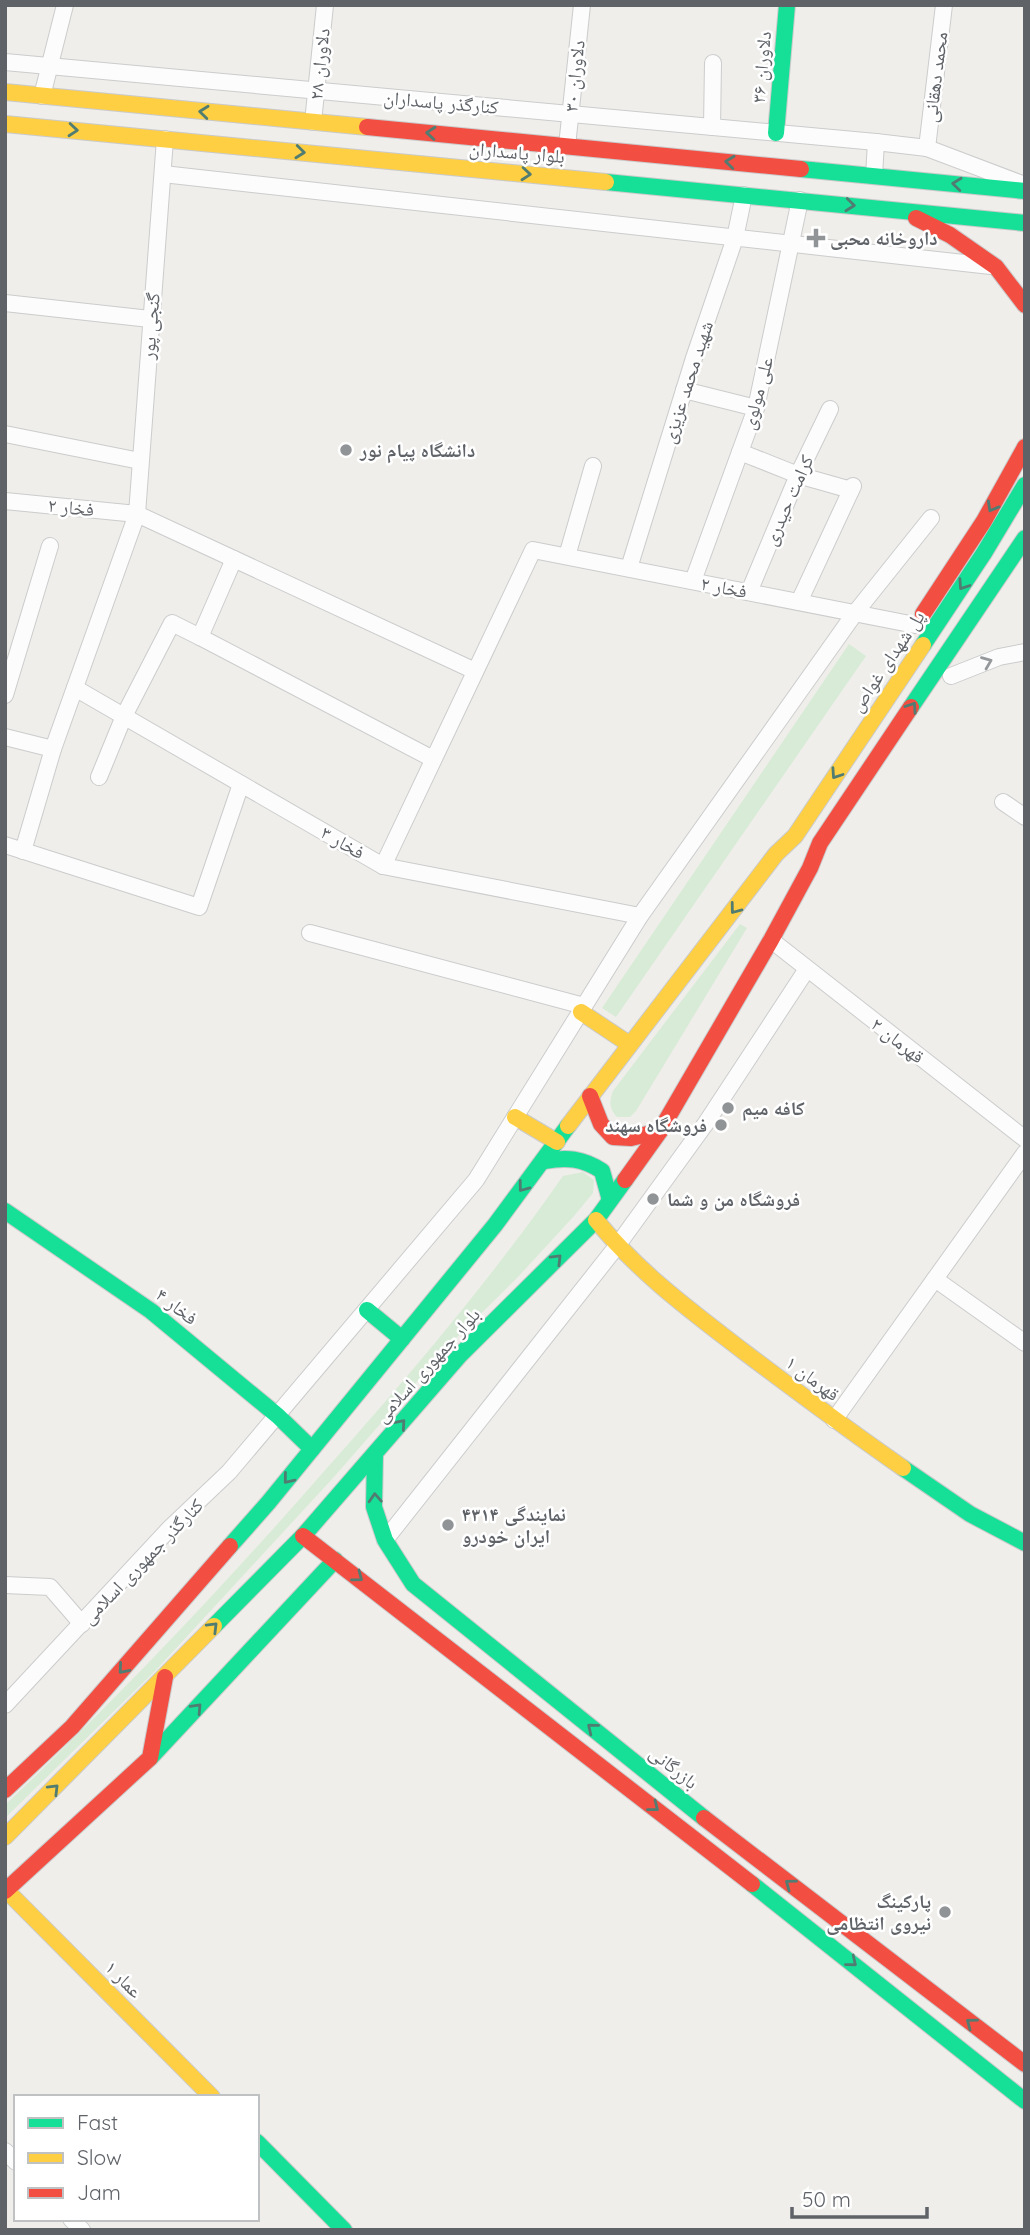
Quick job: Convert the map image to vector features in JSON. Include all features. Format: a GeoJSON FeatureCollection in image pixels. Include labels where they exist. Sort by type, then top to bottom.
{"type":"FeatureCollection","features":[{"type":"Feature","properties":{"kind":"main road","name":"دلاوران ۳۶"},"geometry":{"type":"LineString","coordinates":[[776,132],[787,5]]}},
{"type":"Feature","properties":{"kind":"main road","name":"بلوار پاسداران"},"geometry":{"type":"LineString","coordinates":[[5,92],[1025,191]]}},
{"type":"Feature","properties":{"kind":"main road","name":"بلوار پاسداران"},"geometry":{"type":"LineString","coordinates":[[5,124],[1025,223]]}},
{"type":"Feature","properties":{"kind":"main road"},"geometry":{"type":"LineString","coordinates":[[900,210],[950,235],[996,267],[1025,305]]}},
{"type":"Feature","properties":{"kind":"main road"},"geometry":{"type":"LineString","coordinates":[[912,631],[984,522],[1025,447]]}},
{"type":"Feature","properties":{"kind":"main road","name":"پل شهدای غواص"},"geometry":{"type":"LineString","coordinates":[[776,854],[795,836],[984,553],[1025,485]]}},
{"type":"Feature","properties":{"kind":"main road"},"geometry":{"type":"LineString","coordinates":[[810,868],[820,844],[1025,538]]}},
{"type":"Feature","properties":{"kind":"main road"},"geometry":{"type":"LineString","coordinates":[[988,622],[1025,562]]}},
{"type":"Feature","properties":{"kind":"main road"},"geometry":{"type":"LineString","coordinates":[[948,681],[966,654]]}},
{"type":"Feature","properties":{"kind":"main road"},"geometry":{"type":"LineString","coordinates":[[810,868],[835,848],[916,728]]}},
{"type":"Feature","properties":{"kind":"main road"},"geometry":{"type":"LineString","coordinates":[[776,854],[784,829],[804,794]]}},
{"type":"Feature","properties":{"kind":"main road","name":"بلوار جمهوری اسلامی"},"geometry":{"type":"LineString","coordinates":[[5,1790],[72,1727],[268,1503],[544,1161],[629,1044],[776,854]]}},
{"type":"Feature","properties":{"kind":"main road","name":"بلوار جمهوری اسلامی"},"geometry":{"type":"LineString","coordinates":[[5,1838],[303,1536],[460,1355],[596,1220],[660,1131],[810,868]]}},
{"type":"Feature","properties":{"kind":"main road"},"geometry":{"type":"LineString","coordinates":[[582,1009],[629,1044]]}},
{"type":"Feature","properties":{"kind":"main road"},"geometry":{"type":"LineString","coordinates":[[590,1096],[602,1130],[615,1139],[628,1140],[660,1131]]}},
{"type":"Feature","properties":{"kind":"main road"},"geometry":{"type":"LineString","coordinates":[[515,1117],[557,1142]]}},
{"type":"Feature","properties":{"kind":"main road"},"geometry":{"type":"LineString","coordinates":[[544,1161],[565,1157],[587,1160],[602,1171],[610,1200]]}},
{"type":"Feature","properties":{"kind":"main road","name":"فخار ۴"},"geometry":{"type":"LineString","coordinates":[[5,1211],[151,1311],[278,1416],[312,1449]]}},
{"type":"Feature","properties":{"kind":"main road","name":"قهرمان ۱"},"geometry":{"type":"LineString","coordinates":[[596,1220],[617,1246],[680,1303],[834,1420],[970,1514],[1025,1543]]}},
{"type":"Feature","properties":{"kind":"main road"},"geometry":{"type":"LineString","coordinates":[[367,1310],[401,1339]]}},
{"type":"Feature","properties":{"kind":"main road","name":"بازرگانی"},"geometry":{"type":"LineString","coordinates":[[375,1454],[374,1507],[385,1540],[413,1584],[733,1841],[1025,2064]]}},
{"type":"Feature","properties":{"kind":"main road"},"geometry":{"type":"LineString","coordinates":[[303,1536],[829,1943],[1025,2101]]}},
{"type":"Feature","properties":{"kind":"main road"},"geometry":{"type":"LineString","coordinates":[[6,1891],[150,1758],[335,1560]]}},
{"type":"Feature","properties":{"kind":"main road"},"geometry":{"type":"LineString","coordinates":[[391,1603],[389,1593],[394,1585],[403,1582],[413,1584]]}},
{"type":"Feature","properties":{"kind":"main road"},"geometry":{"type":"LineString","coordinates":[[150,1758],[164,1677]]}},
{"type":"Feature","properties":{"kind":"main road"},"geometry":{"type":"LineString","coordinates":[[608,1772],[623,1753]]}},
{"type":"Feature","properties":{"kind":"main road","name":"عمار ۱"},"geometry":{"type":"LineString","coordinates":[[6,1891],[210,2095]]}},
{"type":"Feature","properties":{"kind":"main road"},"geometry":{"type":"LineString","coordinates":[[259,2144],[344,2230]]}},
{"type":"Feature","properties":{"kind":"street"},"geometry":{"type":"LineString","coordinates":[[42,96],[65,5]]}},
{"type":"Feature","properties":{"kind":"street","name":"دلاوران ۲۸"},"geometry":{"type":"LineString","coordinates":[[313,122],[325,5]]}},
{"type":"Feature","properties":{"kind":"street","name":"دلاوران ۳۰"},"geometry":{"type":"LineString","coordinates":[[567,146],[582,5]]}},
{"type":"Feature","properties":{"kind":"street","name":"محمد دهقانی"},"geometry":{"type":"LineString","coordinates":[[876,142],[927,148],[944,5]]}},
{"type":"Feature","properties":{"kind":"street","name":"کنارگذر پاسداران"},"geometry":{"type":"LineString","coordinates":[[5,62],[876,142]]}},
{"type":"Feature","properties":{"kind":"street"},"geometry":{"type":"LineString","coordinates":[[712,127],[713,63]]}},
{"type":"Feature","properties":{"kind":"street","name":"گنجی پور"},"geometry":{"type":"LineString","coordinates":[[23,851],[53,748],[137,514],[150,318],[166,139]]}},
{"type":"Feature","properties":{"kind":"street"},"geometry":{"type":"LineString","coordinates":[[874,176],[876,142]]}},
{"type":"Feature","properties":{"kind":"street"},"geometry":{"type":"LineString","coordinates":[[927,148],[1025,185]]}},
{"type":"Feature","properties":{"kind":"street"},"geometry":{"type":"LineString","coordinates":[[163,174],[996,267]]}},
{"type":"Feature","properties":{"kind":"street","name":"شهید محمد عزیزی"},"geometry":{"type":"LineString","coordinates":[[629,568],[735,238],[744,195]]}},
{"type":"Feature","properties":{"kind":"street","name":"علی مولوی"},"geometry":{"type":"LineString","coordinates":[[694,581],[756,408],[800,200]]}},
{"type":"Feature","properties":{"kind":"street"},"geometry":{"type":"LineString","coordinates":[[5,303],[150,318]]}},
{"type":"Feature","properties":{"kind":"street"},"geometry":{"type":"LineString","coordinates":[[684,390],[756,408]]}},
{"type":"Feature","properties":{"kind":"street","name":"کرامت حیدری"},"geometry":{"type":"LineString","coordinates":[[749,592],[798,475],[830,410]]}},
{"type":"Feature","properties":{"kind":"street"},"geometry":{"type":"LineString","coordinates":[[5,434],[140,461]]}},
{"type":"Feature","properties":{"kind":"street"},"geometry":{"type":"LineString","coordinates":[[740,452],[798,475],[852,488],[799,602]]}},
{"type":"Feature","properties":{"kind":"street"},"geometry":{"type":"LineString","coordinates":[[567,556],[593,466]]}},
{"type":"Feature","properties":{"kind":"street","name":"فخار ۲"},"geometry":{"type":"LineString","coordinates":[[5,500],[137,514],[475,671],[533,550],[855,613],[912,631]]}},
{"type":"Feature","properties":{"kind":"street","name":"کنارگذر جمهوری اسلامی"},"geometry":{"type":"LineString","coordinates":[[5,1705],[170,1528],[229,1472],[476,1180],[640,916],[855,613],[931,518]]}},
{"type":"Feature","properties":{"kind":"street"},"geometry":{"type":"LineString","coordinates":[[5,695],[50,546]]}},
{"type":"Feature","properties":{"kind":"street"},"geometry":{"type":"LineString","coordinates":[[200,637],[234,559]]}},
{"type":"Feature","properties":{"kind":"street"},"geometry":{"type":"LineString","coordinates":[[99,777],[124,716],[172,623],[433,759]]}},
{"type":"Feature","properties":{"kind":"street"},"geometry":{"type":"LineString","coordinates":[[948,681],[999,657],[1025,652]]}},
{"type":"Feature","properties":{"kind":"street"},"geometry":{"type":"LineString","coordinates":[[383,866],[475,671]]}},
{"type":"Feature","properties":{"kind":"street","name":"فخار ۳"},"geometry":{"type":"LineString","coordinates":[[75,688],[383,866],[640,916]]}},
{"type":"Feature","properties":{"kind":"street"},"geometry":{"type":"LineString","coordinates":[[5,737],[53,748]]}},
{"type":"Feature","properties":{"kind":"street"},"geometry":{"type":"LineString","coordinates":[[5,845],[199,907],[242,784]]}},
{"type":"Feature","properties":{"kind":"street"},"geometry":{"type":"LineString","coordinates":[[1003,802],[1025,817]]}},
{"type":"Feature","properties":{"kind":"street"},"geometry":{"type":"LineString","coordinates":[[310,933],[582,1009]]}},
{"type":"Feature","properties":{"kind":"street","name":"قهرمان ۲"},"geometry":{"type":"LineString","coordinates":[[771,940],[1025,1139]]}},
{"type":"Feature","properties":{"kind":"street"},"geometry":{"type":"LineString","coordinates":[[385,1540],[617,1246],[706,1123],[807,969]]}},
{"type":"Feature","properties":{"kind":"street"},"geometry":{"type":"LineString","coordinates":[[834,1420],[1025,1153]]}},
{"type":"Feature","properties":{"kind":"street"},"geometry":{"type":"LineString","coordinates":[[935,1279],[1025,1343]]}},
{"type":"Feature","properties":{"kind":"street"},"geometry":{"type":"LineString","coordinates":[[5,1586],[50,1587],[82,1624]]}},
{"type":"Feature","properties":{"kind":"green space"},"geometry":{"type":"Polygon","coordinates":[[[849,644],[866,656],[616,1017],[602,1008],[849,644]]]}},
{"type":"Feature","properties":{"kind":"green space"},"geometry":{"type":"Polygon","coordinates":[[[740,924],[747,928],[636,1111],[630,1117],[617,1117],[610,1105],[613,1091],[740,924]]]}},
{"type":"Feature","properties":{"kind":"green space"},"geometry":{"type":"Polygon","coordinates":[[[583,1172],[594,1180],[593,1193],[574,1216],[517,1278],[450,1344],[333,1478],[156,1670],[5,1818],[5,1805],[89,1724],[210,1598],[389,1398],[479,1289],[563,1176],[583,1172]]]}},
{"type":"Feature","properties":{"kind":"traffic: fast"},"geometry":{"type":"LineString","coordinates":[[776,133],[787,5]]}},
{"type":"Feature","properties":{"kind":"traffic: fast"},"geometry":{"type":"LineString","coordinates":[[801,169],[1025,191]]}},
{"type":"Feature","properties":{"kind":"traffic: fast"},"geometry":{"type":"LineString","coordinates":[[606,182],[1025,223]]}},
{"type":"Feature","properties":{"kind":"traffic: fast"},"geometry":{"type":"LineString","coordinates":[[923,645],[1025,485]]}},
{"type":"Feature","properties":{"kind":"traffic: fast"},"geometry":{"type":"LineString","coordinates":[[911,707],[1025,538]]}},
{"type":"Feature","properties":{"kind":"traffic: fast"},"geometry":{"type":"LineString","coordinates":[[230,1546],[495,1225],[568,1126]]}},
{"type":"Feature","properties":{"kind":"traffic: fast"},"geometry":{"type":"LineString","coordinates":[[544,1161],[574,1160],[588,1163],[602,1171],[610,1200]]}},
{"type":"Feature","properties":{"kind":"traffic: fast"},"geometry":{"type":"LineString","coordinates":[[214,1626],[303,1536],[460,1355],[596,1220],[625,1180]]}},
{"type":"Feature","properties":{"kind":"traffic: fast"},"geometry":{"type":"LineString","coordinates":[[5,1211],[151,1311],[278,1416],[312,1449]]}},
{"type":"Feature","properties":{"kind":"traffic: fast"},"geometry":{"type":"LineString","coordinates":[[367,1310],[402,1339]]}},
{"type":"Feature","properties":{"kind":"traffic: fast"},"geometry":{"type":"LineString","coordinates":[[375,1454],[374,1507],[385,1540],[413,1584],[704,1818]]}},
{"type":"Feature","properties":{"kind":"traffic: fast"},"geometry":{"type":"LineString","coordinates":[[903,1468],[970,1514],[1025,1543]]}},
{"type":"Feature","properties":{"kind":"traffic: fast"},"geometry":{"type":"LineString","coordinates":[[150,1758],[335,1560]]}},
{"type":"Feature","properties":{"kind":"traffic: fast"},"geometry":{"type":"LineString","coordinates":[[752,1884],[1025,2101]]}},
{"type":"Feature","properties":{"kind":"traffic: fast"},"geometry":{"type":"LineString","coordinates":[[259,2144],[344,2230]]}},
{"type":"Feature","properties":{"kind":"traffic: slow"},"geometry":{"type":"LineString","coordinates":[[5,92],[367,127]]}},
{"type":"Feature","properties":{"kind":"traffic: slow"},"geometry":{"type":"LineString","coordinates":[[5,124],[606,182]]}},
{"type":"Feature","properties":{"kind":"traffic: slow"},"geometry":{"type":"LineString","coordinates":[[568,1126],[776,854],[795,836],[923,645]]}},
{"type":"Feature","properties":{"kind":"traffic: slow"},"geometry":{"type":"LineString","coordinates":[[581,1012],[629,1044]]}},
{"type":"Feature","properties":{"kind":"traffic: slow"},"geometry":{"type":"LineString","coordinates":[[515,1117],[557,1142]]}},
{"type":"Feature","properties":{"kind":"traffic: slow"},"geometry":{"type":"LineString","coordinates":[[596,1220],[629,1257],[685,1306],[802,1396],[903,1468]]}},
{"type":"Feature","properties":{"kind":"traffic: slow"},"geometry":{"type":"LineString","coordinates":[[5,1837],[214,1626]]}},
{"type":"Feature","properties":{"kind":"traffic: slow"},"geometry":{"type":"LineString","coordinates":[[6,1890],[210,2095]]}},
{"type":"Feature","properties":{"kind":"traffic: jam"},"geometry":{"type":"LineString","coordinates":[[367,127],[801,169]]}},
{"type":"Feature","properties":{"kind":"traffic: jam"},"geometry":{"type":"LineString","coordinates":[[916,218],[950,235],[996,267],[1025,305]]}},
{"type":"Feature","properties":{"kind":"traffic: jam"},"geometry":{"type":"LineString","coordinates":[[923,614],[984,521],[1025,447]]}},
{"type":"Feature","properties":{"kind":"traffic: jam"},"geometry":{"type":"LineString","coordinates":[[625,1180],[660,1131],[771,940],[810,868],[820,843],[911,707]]}},
{"type":"Feature","properties":{"kind":"traffic: jam"},"geometry":{"type":"LineString","coordinates":[[590,1096],[601,1124],[613,1137],[631,1138],[660,1131]]}},
{"type":"Feature","properties":{"kind":"traffic: jam"},"geometry":{"type":"LineString","coordinates":[[303,1536],[752,1884]]}},
{"type":"Feature","properties":{"kind":"traffic: jam"},"geometry":{"type":"LineString","coordinates":[[5,1790],[72,1727],[230,1546]]}},
{"type":"Feature","properties":{"kind":"traffic: jam"},"geometry":{"type":"LineString","coordinates":[[5,1891],[150,1758],[165,1677]]}},
{"type":"Feature","properties":{"kind":"traffic: jam"},"geometry":{"type":"LineString","coordinates":[[704,1818],[1025,2064]]}},
{"type":"Feature","properties":{"kind":"place","name":"داروخانه محبی"},"geometry":{"type":"Point","coordinates":[816,238]}},
{"type":"Feature","properties":{"kind":"place","name":"دانشگاه پیام نور"},"geometry":{"type":"Point","coordinates":[346,450]}},
{"type":"Feature","properties":{"kind":"place","name":"کافه میم"},"geometry":{"type":"Point","coordinates":[728,1108]}},
{"type":"Feature","properties":{"kind":"place","name":"فروشگاه سهند"},"geometry":{"type":"Point","coordinates":[721,1125]}},
{"type":"Feature","properties":{"kind":"place","name":"فروشگاه من و شما"},"geometry":{"type":"Point","coordinates":[653,1199]}},
{"type":"Feature","properties":{"kind":"place","name":"نمایندگی ۴۳۱۴ ایران خودرو"},"geometry":{"type":"Point","coordinates":[448,1525]}},
{"type":"Feature","properties":{"kind":"place","name":"پارکینگ نیروی انتظامی"},"geometry":{"type":"Point","coordinates":[945,1912]}}]}
